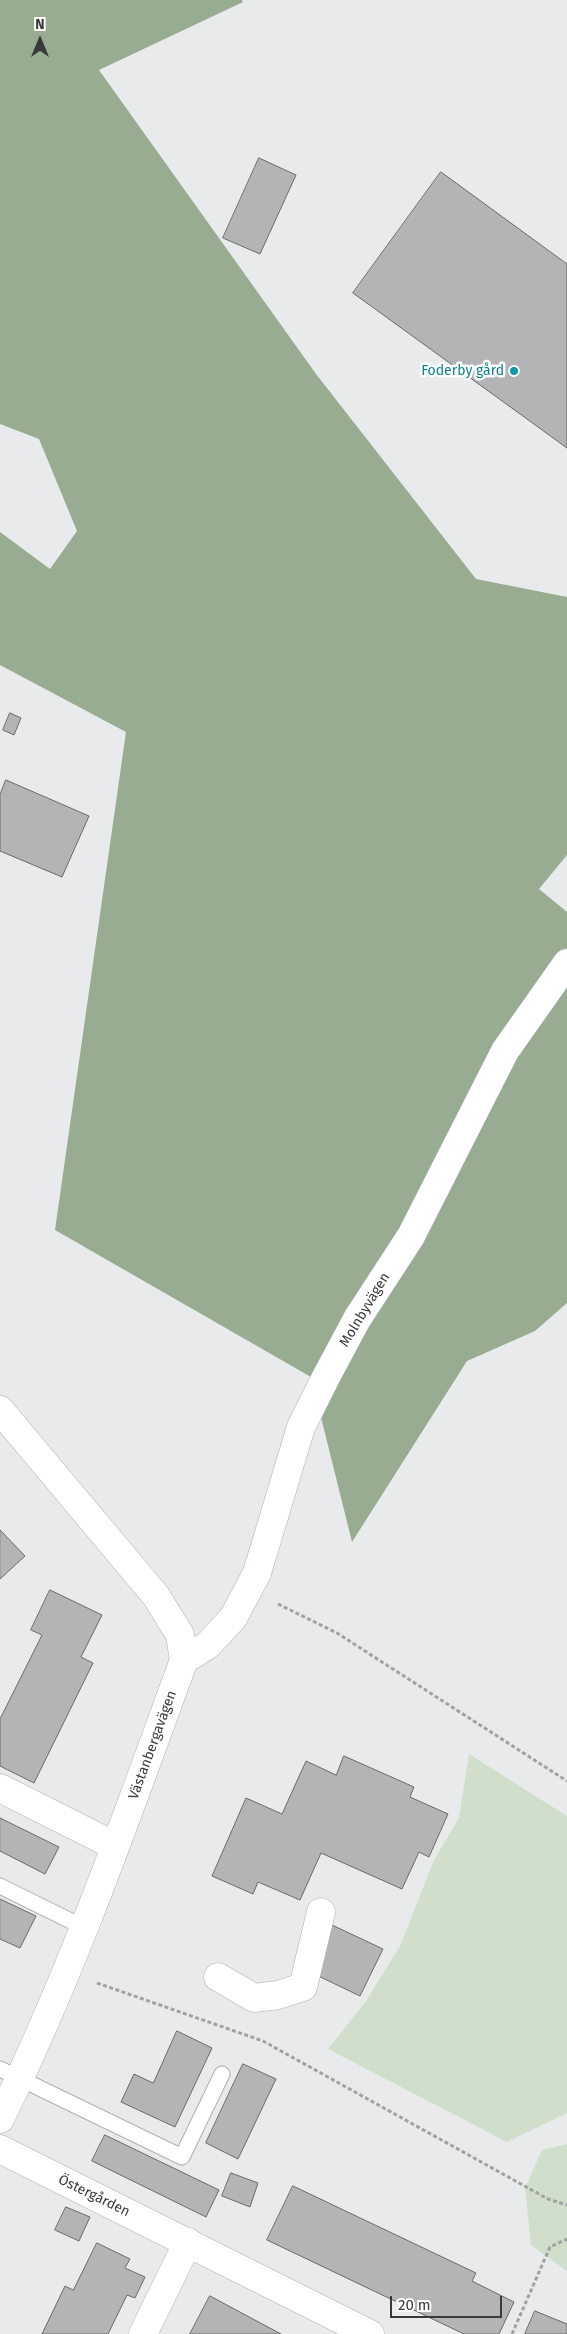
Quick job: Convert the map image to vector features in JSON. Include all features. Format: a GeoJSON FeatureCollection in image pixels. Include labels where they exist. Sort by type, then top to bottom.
{"type":"FeatureCollection","features":[{"type":"Feature","properties":{"kind":"street","name":"Molnbyvägen"},"geometry":{"type":"LineString","coordinates":[[184,1660],[208,1646],[233,1618],[257,1573],[301,1427],[326,1377],[357,1319],[411,1236],[505,1051],[567,963]]}},
{"type":"Feature","properties":{"kind":"street","name":"Västanbergavägen"},"geometry":{"type":"LineString","coordinates":[[0,1410],[156,1596],[180,1635],[184,1660],[85,1928],[66,1972],[10,2074],[0,2119]]}},
{"type":"Feature","properties":{"kind":"street"},"geometry":{"type":"LineString","coordinates":[[0,1788],[115,1846]]}},
{"type":"Feature","properties":{"kind":"street"},"geometry":{"type":"LineString","coordinates":[[218,1976],[254,1998],[278,1995],[303,1987],[321,1912]]}},
{"type":"Feature","properties":{"kind":"street","name":"Östergården"},"geometry":{"type":"LineString","coordinates":[[0,2149],[370,2334]]}},
{"type":"Feature","properties":{"kind":"street"},"geometry":{"type":"LineString","coordinates":[[143,2334],[188,2242]]}},
{"type":"Feature","properties":{"kind":"lane"},"geometry":{"type":"LineString","coordinates":[[0,1886],[85,1928]]}},
{"type":"Feature","properties":{"kind":"lane"},"geometry":{"type":"LineString","coordinates":[[10,2074],[182,2157],[222,2074]]}},
{"type":"Feature","properties":{"kind":"path"},"geometry":{"type":"LineString","coordinates":[[248,1589],[337,1633],[567,1781]]}},
{"type":"Feature","properties":{"kind":"path"},"geometry":{"type":"LineString","coordinates":[[66,1972],[263,2041],[548,2199],[567,2205]]}},
{"type":"Feature","properties":{"kind":"path"},"geometry":{"type":"LineString","coordinates":[[512,2334],[550,2246],[567,2239]]}},
{"type":"Feature","properties":{"kind":"green space"},"geometry":{"type":"Polygon","coordinates":[[[0,0],[242,0],[243,2],[99,70],[316,374],[476,579],[567,597],[567,855],[539,889],[567,912],[567,1303],[535,1331],[467,1361],[352,1542],[311,1377],[55,1230],[126,732],[0,665],[0,532],[50,569],[77,531],[39,439],[0,424],[0,0]]]}},
{"type":"Feature","properties":{"kind":"green space"},"geometry":{"type":"Polygon","coordinates":[[[469,1754],[567,1816],[567,2113],[507,2142],[328,2049],[366,2001],[400,1946],[434,1860],[459,1818],[469,1754]]]}},
{"type":"Feature","properties":{"kind":"green space"},"geometry":{"type":"Polygon","coordinates":[[[567,2144],[567,2271],[531,2245],[525,2188],[542,2150],[567,2144]]]}},
{"type":"Feature","properties":{"kind":"building"},"geometry":{"type":"Polygon","coordinates":[[[259,158],[296,175],[260,254],[223,238],[259,158]]]}},
{"type":"Feature","properties":{"kind":"building","name":"Foderby gård"},"geometry":{"type":"Polygon","coordinates":[[[441,172],[567,264],[567,448],[353,293],[441,172]]]}},
{"type":"Feature","properties":{"kind":"building"},"geometry":{"type":"Polygon","coordinates":[[[10,713],[21,718],[14,735],[3,730],[10,713]]]}},
{"type":"Feature","properties":{"kind":"building"},"geometry":{"type":"Polygon","coordinates":[[[6,780],[89,816],[62,877],[0,851],[0,795],[6,780]]]}},
{"type":"Feature","properties":{"kind":"building"},"geometry":{"type":"Polygon","coordinates":[[[0,1530],[25,1556],[0,1579],[0,1530]]]}},
{"type":"Feature","properties":{"kind":"building"},"geometry":{"type":"Polygon","coordinates":[[[50,1590],[102,1615],[81,1657],[93,1663],[34,1783],[0,1766],[0,1719],[42,1635],[31,1630],[50,1590]]]}},
{"type":"Feature","properties":{"kind":"building"},"geometry":{"type":"Polygon","coordinates":[[[344,1756],[414,1787],[410,1797],[448,1814],[429,1857],[419,1852],[402,1889],[321,1853],[300,1900],[258,1882],[253,1894],[212,1876],[246,1798],[282,1814],[306,1761],[336,1775],[344,1756]]]}},
{"type":"Feature","properties":{"kind":"building"},"geometry":{"type":"Polygon","coordinates":[[[0,1818],[59,1847],[45,1874],[0,1851],[0,1818]]]}},
{"type":"Feature","properties":{"kind":"building"},"geometry":{"type":"Polygon","coordinates":[[[0,1899],[36,1916],[20,1948],[0,1939],[0,1899]]]}},
{"type":"Feature","properties":{"kind":"building"},"geometry":{"type":"Polygon","coordinates":[[[332,1925],[383,1949],[360,1996],[310,1972],[332,1925]]]}},
{"type":"Feature","properties":{"kind":"building"},"geometry":{"type":"Polygon","coordinates":[[[177,2031],[212,2048],[175,2127],[121,2102],[134,2074],[153,2083],[177,2031]]]}},
{"type":"Feature","properties":{"kind":"building"},"geometry":{"type":"Polygon","coordinates":[[[243,2064],[276,2079],[238,2159],[206,2143],[243,2064]]]}},
{"type":"Feature","properties":{"kind":"building"},"geometry":{"type":"Polygon","coordinates":[[[105,2135],[219,2190],[206,2217],[92,2161],[105,2135]]]}},
{"type":"Feature","properties":{"kind":"building"},"geometry":{"type":"Polygon","coordinates":[[[231,2173],[258,2183],[250,2207],[222,2196],[231,2173]]]}},
{"type":"Feature","properties":{"kind":"building"},"geometry":{"type":"Polygon","coordinates":[[[293,2186],[476,2273],[472,2281],[514,2302],[499,2334],[464,2334],[267,2240],[293,2186]]]}},
{"type":"Feature","properties":{"kind":"building"},"geometry":{"type":"Polygon","coordinates":[[[66,2207],[90,2217],[79,2241],[55,2230],[66,2207]]]}},
{"type":"Feature","properties":{"kind":"building"},"geometry":{"type":"Polygon","coordinates":[[[97,2243],[130,2259],[125,2268],[145,2277],[135,2298],[127,2295],[108,2334],[42,2334],[65,2286],[73,2290],[97,2243]]]}},
{"type":"Feature","properties":{"kind":"building"},"geometry":{"type":"Polygon","coordinates":[[[210,2296],[281,2334],[190,2334],[210,2296]]]}},
{"type":"Feature","properties":{"kind":"building"},"geometry":{"type":"Polygon","coordinates":[[[535,2311],[567,2324],[567,2334],[525,2334],[535,2311]]]}},
{"type":"Feature","properties":{"kind":"place","name":"Foderby gård"},"geometry":{"type":"Point","coordinates":[514,371]}}]}
